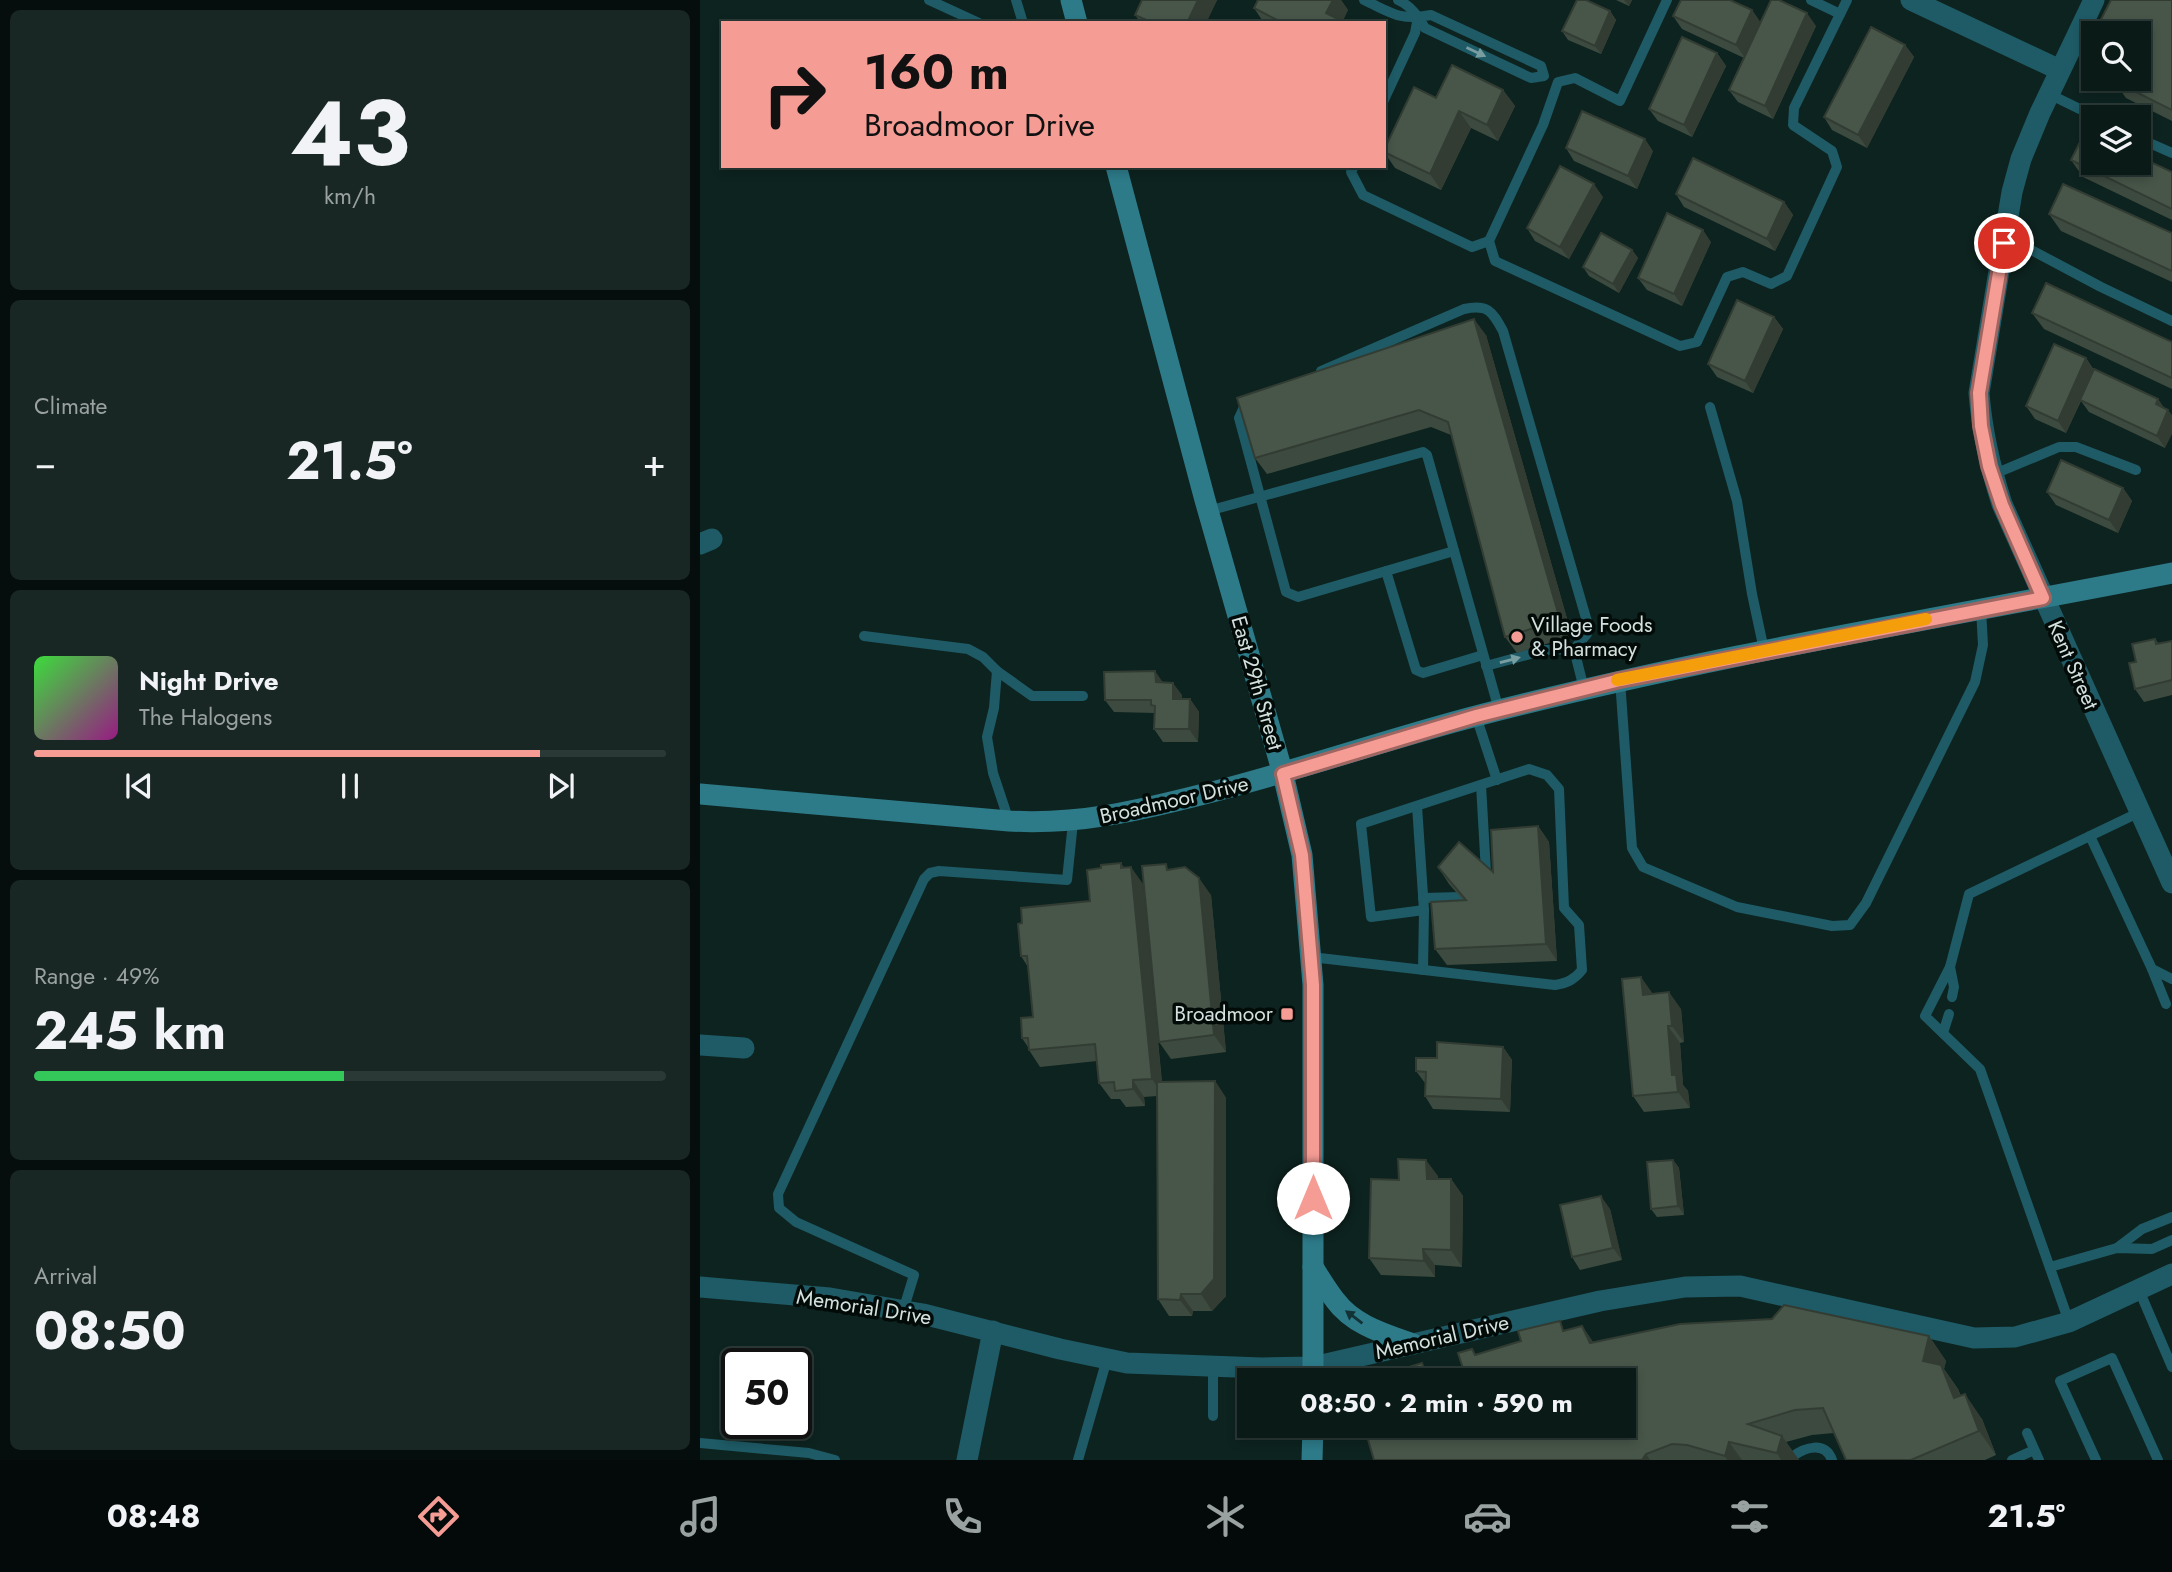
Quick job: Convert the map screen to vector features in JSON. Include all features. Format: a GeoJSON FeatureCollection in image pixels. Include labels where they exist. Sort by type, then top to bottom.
{"type":"FeatureCollection","features":[{"type":"Feature","properties":{"kind":"street"},"geometry":{"type":"LineString","coordinates":[[1071,0],[1076,21]]}},
{"type":"Feature","properties":{"kind":"street"},"geometry":{"type":"LineString","coordinates":[[1911,0],[2060,70]]}},
{"type":"Feature","properties":{"kind":"street","name":"Kent Street"},"geometry":{"type":"LineString","coordinates":[[2094,0],[2021,159],[2012,192],[1979,393],[1981,426],[2002,505],[2172,883]]}},
{"type":"Feature","properties":{"kind":"street","name":"East 29th Street"},"geometry":{"type":"LineString","coordinates":[[1117,168],[1208,511],[1283,774],[1302,855],[1313,985],[1313,1368]]}},
{"type":"Feature","properties":{"kind":"street","name":"Broadmoor Drive"},"geometry":{"type":"LineString","coordinates":[[700,794],[1009,821],[1073,822],[1132,812],[1283,774],[1476,716],[1620,680],[2172,573]]}},
{"type":"Feature","properties":{"kind":"street"},"geometry":{"type":"LineString","coordinates":[[700,1045],[744,1048]]}},
{"type":"Feature","properties":{"kind":"street"},"geometry":{"type":"LineString","coordinates":[[1313,1266],[1336,1303],[1352,1316],[1372,1329],[1413,1344]]}},
{"type":"Feature","properties":{"kind":"street","name":"Memorial Drive"},"geometry":{"type":"LineString","coordinates":[[1333,1368],[1413,1344],[1600,1301],[1685,1287],[1740,1286],[1974,1338],[2015,1337],[2069,1322],[2172,1274]]}},
{"type":"Feature","properties":{"kind":"street","name":"Memorial Drive"},"geometry":{"type":"LineString","coordinates":[[700,1287],[830,1298],[903,1311],[1127,1363],[1237,1369]]}},
{"type":"Feature","properties":{"kind":"street"},"geometry":{"type":"LineString","coordinates":[[967,1460],[993,1332]]}},
{"type":"Feature","properties":{"kind":"street"},"geometry":{"type":"LineString","coordinates":[[1312,1460],[1313,1438]]}},
{"type":"Feature","properties":{"kind":"lane"},"geometry":{"type":"LineString","coordinates":[[929,0],[975,21]]}},
{"type":"Feature","properties":{"kind":"lane"},"geometry":{"type":"LineString","coordinates":[[1016,0],[1022,21]]}},
{"type":"Feature","properties":{"kind":"lane"},"geometry":{"type":"LineString","coordinates":[[1364,0],[1402,18],[1418,18]]}},
{"type":"Feature","properties":{"kind":"lane"},"geometry":{"type":"LineString","coordinates":[[1398,0],[1407,4],[1425,28],[1531,78],[1544,76],[1558,82],[1575,78],[1620,101],[1667,0]]}},
{"type":"Feature","properties":{"kind":"lane"},"geometry":{"type":"LineString","coordinates":[[1811,0],[1840,14]]}},
{"type":"Feature","properties":{"kind":"lane"},"geometry":{"type":"LineString","coordinates":[[1558,82],[1543,125],[1489,241],[1495,261],[1680,346],[1698,342],[1727,278],[1743,272],[1771,284],[1787,275],[1837,167],[1832,151],[1793,125],[1794,108],[1847,0]]}},
{"type":"Feature","properties":{"kind":"lane"},"geometry":{"type":"LineString","coordinates":[[1386,96],[1415,33],[1418,18]]}},
{"type":"Feature","properties":{"kind":"lane"},"geometry":{"type":"LineString","coordinates":[[2049,94],[2081,110]]}},
{"type":"Feature","properties":{"kind":"lane"},"geometry":{"type":"LineString","coordinates":[[2151,144],[2172,153]]}},
{"type":"Feature","properties":{"kind":"lane"},"geometry":{"type":"LineString","coordinates":[[1353,168],[1351,172],[1363,195],[1472,247],[1489,241]]}},
{"type":"Feature","properties":{"kind":"lane"},"geometry":{"type":"LineString","coordinates":[[2004,243],[2020,244],[2172,321]]}},
{"type":"Feature","properties":{"kind":"lane"},"geometry":{"type":"LineString","coordinates":[[1306,378],[1464,309],[1478,306],[1488,309],[1503,331],[1588,625],[1587,634],[1574,649],[1539,652],[1423,673],[1416,670],[1386,571]]}},
{"type":"Feature","properties":{"kind":"lane"},"geometry":{"type":"LineString","coordinates":[[1257,399],[1245,405],[1239,418],[1286,592],[1292,597],[1454,551]]}},
{"type":"Feature","properties":{"kind":"lane"},"geometry":{"type":"LineString","coordinates":[[1710,407],[1737,501],[1764,650]]}},
{"type":"Feature","properties":{"kind":"lane"},"geometry":{"type":"LineString","coordinates":[[1992,475],[2059,447],[2076,447],[2136,470]]}},
{"type":"Feature","properties":{"kind":"lane"},"geometry":{"type":"LineString","coordinates":[[1208,511],[1423,452],[1427,455],[1499,710]]}},
{"type":"Feature","properties":{"kind":"lane"},"geometry":{"type":"LineString","coordinates":[[1620,680],[1632,848],[1643,867],[1737,907],[1832,926],[1850,925],[1866,903],[1975,682],[1983,645],[1980,609]]}},
{"type":"Feature","properties":{"kind":"lane"},"geometry":{"type":"LineString","coordinates":[[864,636],[968,649],[983,657],[997,671],[1032,696],[1083,696]]}},
{"type":"Feature","properties":{"kind":"lane"},"geometry":{"type":"LineString","coordinates":[[1574,649],[1584,690]]}},
{"type":"Feature","properties":{"kind":"lane"},"geometry":{"type":"LineString","coordinates":[[997,671],[994,708],[987,737],[993,774],[1009,821]]}},
{"type":"Feature","properties":{"kind":"lane"},"geometry":{"type":"LineString","coordinates":[[1476,716],[1497,780]]}},
{"type":"Feature","properties":{"kind":"lane"},"geometry":{"type":"LineString","coordinates":[[1311,957],[1555,985],[1576,978],[1582,970],[1580,925],[1564,908],[1559,789],[1547,775],[1529,769],[1361,824],[1371,917],[1424,910]]}},
{"type":"Feature","properties":{"kind":"lane"},"geometry":{"type":"LineString","coordinates":[[1481,785],[1486,872]]}},
{"type":"Feature","properties":{"kind":"lane"},"geometry":{"type":"LineString","coordinates":[[1417,806],[1424,910],[1423,970]]}},
{"type":"Feature","properties":{"kind":"lane"},"geometry":{"type":"LineString","coordinates":[[2069,1322],[1980,1069],[1925,1016],[1950,967],[1969,894],[2140,812]]}},
{"type":"Feature","properties":{"kind":"lane"},"geometry":{"type":"LineString","coordinates":[[903,1311],[914,1275],[796,1222],[779,1208],[778,1194],[924,879],[939,871],[1067,880],[1073,822]]}},
{"type":"Feature","properties":{"kind":"lane"},"geometry":{"type":"LineString","coordinates":[[2090,836],[2166,1004]]}},
{"type":"Feature","properties":{"kind":"lane"},"geometry":{"type":"LineString","coordinates":[[1423,898],[1461,897]]}},
{"type":"Feature","properties":{"kind":"lane"},"geometry":{"type":"LineString","coordinates":[[1950,967],[1954,987],[1952,997]]}},
{"type":"Feature","properties":{"kind":"lane"},"geometry":{"type":"LineString","coordinates":[[2152,969],[2172,979]]}},
{"type":"Feature","properties":{"kind":"lane"},"geometry":{"type":"LineString","coordinates":[[1943,1033],[1949,1014]]}},
{"type":"Feature","properties":{"kind":"lane"},"geometry":{"type":"LineString","coordinates":[[2117,1248],[2143,1229],[2172,1217]]}},
{"type":"Feature","properties":{"kind":"lane"},"geometry":{"type":"LineString","coordinates":[[2050,1267],[2117,1248],[2152,1249],[2172,1240]]}},
{"type":"Feature","properties":{"kind":"lane"},"geometry":{"type":"LineString","coordinates":[[2139,1290],[2172,1367]]}},
{"type":"Feature","properties":{"kind":"lane"},"geometry":{"type":"LineString","coordinates":[[2096,1460],[2060,1381],[2112,1358],[2158,1460]]}},
{"type":"Feature","properties":{"kind":"lane"},"geometry":{"type":"LineString","coordinates":[[1078,1460],[1107,1359]]}},
{"type":"Feature","properties":{"kind":"lane"},"geometry":{"type":"LineString","coordinates":[[1213,1367],[1213,1416]]}},
{"type":"Feature","properties":{"kind":"lane"},"geometry":{"type":"LineString","coordinates":[[2012,1460],[2036,1455],[2026,1433]]}},
{"type":"Feature","properties":{"kind":"lane"},"geometry":{"type":"LineString","coordinates":[[700,1443],[809,1453],[835,1460]]}},
{"type":"Feature","properties":{"kind":"lane"},"geometry":{"type":"LineString","coordinates":[[1792,1457],[1812,1447],[1822,1448],[1829,1453],[1832,1460]]}},
{"type":"Feature","properties":{"kind":"building"},"geometry":{"type":"Polygon","coordinates":[[[1142,0],[1198,0],[1188,21],[1148,21],[1135,15],[1142,0]]]}},
{"type":"Feature","properties":{"kind":"building"},"geometry":{"type":"Polygon","coordinates":[[[1258,0],[1333,0],[1326,13],[1342,21],[1279,21],[1254,8],[1258,0]]]}},
{"type":"Feature","properties":{"kind":"building"},"geometry":{"type":"Polygon","coordinates":[[[1577,0],[1586,0],[1610,11],[1595,46],[1562,31],[1577,0]]]}},
{"type":"Feature","properties":{"kind":"building"},"geometry":{"type":"Polygon","coordinates":[[[1681,0],[1730,0],[1752,10],[1736,45],[1673,16],[1681,0]]]}},
{"type":"Feature","properties":{"kind":"building"},"geometry":{"type":"Polygon","coordinates":[[[1771,0],[1779,0],[1807,13],[1765,106],[1729,90],[1771,0]]]}},
{"type":"Feature","properties":{"kind":"building"},"geometry":{"type":"Polygon","coordinates":[[[2111,0],[2172,0],[2172,110],[2134,91],[2151,91],[2151,21],[2100,21],[2111,0]]]}},
{"type":"Feature","properties":{"kind":"building"},"geometry":{"type":"Polygon","coordinates":[[[1871,27],[1905,45],[1858,135],[1824,117],[1871,27]]]}},
{"type":"Feature","properties":{"kind":"building"},"geometry":{"type":"Polygon","coordinates":[[[1682,37],[1717,53],[1684,125],[1649,109],[1682,37]]]}},
{"type":"Feature","properties":{"kind":"building"},"geometry":{"type":"Polygon","coordinates":[[[1452,65],[1503,90],[1487,125],[1459,111],[1430,174],[1386,153],[1386,146],[1414,87],[1436,98],[1452,65]]]}},
{"type":"Feature","properties":{"kind":"building"},"geometry":{"type":"Polygon","coordinates":[[[1582,111],[1645,139],[1628,176],[1566,148],[1582,111]]]}},
{"type":"Feature","properties":{"kind":"building"},"geometry":{"type":"Polygon","coordinates":[[[2081,140],[2081,165],[2071,160],[2081,140]]]}},
{"type":"Feature","properties":{"kind":"building"},"geometry":{"type":"Polygon","coordinates":[[[1693,158],[1784,202],[1767,239],[1676,194],[1693,158]]]}},
{"type":"Feature","properties":{"kind":"building"},"geometry":{"type":"Polygon","coordinates":[[[2151,162],[2172,172],[2172,209],[2102,175],[2151,175],[2151,162]]]}},
{"type":"Feature","properties":{"kind":"building"},"geometry":{"type":"Polygon","coordinates":[[[1560,166],[1594,184],[1560,247],[1527,228],[1560,166]]]}},
{"type":"Feature","properties":{"kind":"building"},"geometry":{"type":"Polygon","coordinates":[[[2063,184],[2172,233],[2172,271],[2049,214],[2063,184]]]}},
{"type":"Feature","properties":{"kind":"building"},"geometry":{"type":"Polygon","coordinates":[[[1667,213],[1703,230],[1674,294],[1638,278],[1667,213]]]}},
{"type":"Feature","properties":{"kind":"building"},"geometry":{"type":"Polygon","coordinates":[[[1601,233],[1632,250],[1613,284],[1583,267],[1601,233]]]}},
{"type":"Feature","properties":{"kind":"building"},"geometry":{"type":"Polygon","coordinates":[[[2046,283],[2172,342],[2172,378],[2032,313],[2046,283]]]}},
{"type":"Feature","properties":{"kind":"building"},"geometry":{"type":"Polygon","coordinates":[[[1737,300],[1774,317],[1745,381],[1708,364],[1737,300]]]}},
{"type":"Feature","properties":{"kind":"building"},"geometry":{"type":"Polygon","coordinates":[[[1474,319],[1560,620],[1505,637],[1448,422],[1419,410],[1255,458],[1237,398],[1474,319]]]}},
{"type":"Feature","properties":{"kind":"building"},"geometry":{"type":"Polygon","coordinates":[[[2054,344],[2086,358],[2058,421],[2026,406],[2054,344]]]}},
{"type":"Feature","properties":{"kind":"building"},"geometry":{"type":"Polygon","coordinates":[[[2094,369],[2158,399],[2156,404],[2168,410],[2157,436],[2080,400],[2094,369]]]}},
{"type":"Feature","properties":{"kind":"building"},"geometry":{"type":"Polygon","coordinates":[[[2061,460],[2123,488],[2109,520],[2047,492],[2061,460]]]}},
{"type":"Feature","properties":{"kind":"building"},"geometry":{"type":"Polygon","coordinates":[[[2155,639],[2156,644],[2172,641],[2172,680],[2135,689],[2129,663],[2136,662],[2132,644],[2155,639]]]}},
{"type":"Feature","properties":{"kind":"building"},"geometry":{"type":"Polygon","coordinates":[[[1155,671],[1156,682],[1173,683],[1173,699],[1190,699],[1189,729],[1154,729],[1155,706],[1151,705],[1151,700],[1105,700],[1104,672],[1155,671]]]}},
{"type":"Feature","properties":{"kind":"building"},"geometry":{"type":"Polygon","coordinates":[[[1538,826],[1546,944],[1435,949],[1431,902],[1466,900],[1438,867],[1459,842],[1493,872],[1491,830],[1538,826]]]}},
{"type":"Feature","properties":{"kind":"building"},"geometry":{"type":"Polygon","coordinates":[[[1121,863],[1121,868],[1131,867],[1152,1079],[1133,1080],[1133,1089],[1115,1091],[1114,1082],[1099,1083],[1095,1044],[1029,1050],[1028,1038],[1022,1038],[1021,1018],[1033,1017],[1027,956],[1021,956],[1018,924],[1022,923],[1021,908],[1090,901],[1087,870],[1121,863]]]}},
{"type":"Feature","properties":{"kind":"building"},"geometry":{"type":"Polygon","coordinates":[[[1166,864],[1167,870],[1185,867],[1199,878],[1214,1035],[1159,1042],[1142,866],[1166,864]]]}},
{"type":"Feature","properties":{"kind":"building"},"geometry":{"type":"Polygon","coordinates":[[[1641,977],[1643,995],[1669,992],[1672,1026],[1668,1026],[1672,1075],[1676,1075],[1678,1092],[1633,1096],[1622,979],[1641,977]]]}},
{"type":"Feature","properties":{"kind":"building"},"geometry":{"type":"Polygon","coordinates":[[[1437,1042],[1503,1047],[1501,1099],[1425,1096],[1426,1072],[1416,1071],[1416,1058],[1437,1058],[1437,1042]]]}},
{"type":"Feature","properties":{"kind":"building"},"geometry":{"type":"Polygon","coordinates":[[[1215,1081],[1214,1279],[1201,1294],[1181,1294],[1180,1300],[1158,1299],[1157,1082],[1215,1081]]]}},
{"type":"Feature","properties":{"kind":"building"},"geometry":{"type":"Polygon","coordinates":[[[1398,1159],[1426,1160],[1427,1179],[1451,1179],[1451,1250],[1423,1249],[1424,1261],[1369,1258],[1371,1179],[1399,1180],[1398,1159]]]}},
{"type":"Feature","properties":{"kind":"building"},"geometry":{"type":"Polygon","coordinates":[[[1673,1160],[1678,1206],[1651,1209],[1647,1162],[1673,1160]]]}},
{"type":"Feature","properties":{"kind":"building"},"geometry":{"type":"Polygon","coordinates":[[[1601,1196],[1613,1248],[1572,1257],[1560,1205],[1601,1196]]]}},
{"type":"Feature","properties":{"kind":"building"},"geometry":{"type":"Polygon","coordinates":[[[1784,1305],[1929,1336],[1923,1361],[1941,1365],[1954,1398],[1965,1394],[1979,1431],[1911,1460],[1846,1460],[1823,1408],[1795,1410],[1748,1424],[1782,1436],[1777,1453],[1729,1442],[1725,1456],[1687,1445],[1672,1444],[1646,1454],[1642,1460],[1374,1460],[1368,1438],[1636,1438],[1636,1368],[1463,1368],[1458,1353],[1472,1349],[1475,1355],[1521,1341],[1518,1331],[1560,1321],[1563,1331],[1582,1326],[1590,1343],[1680,1324],[1772,1319],[1784,1305]]]}},
{"type":"Feature","properties":{"kind":"building"},"geometry":{"type":"Polygon","coordinates":[[[1422,1363],[1424,1368],[1406,1368],[1422,1363]]]}},
{"type":"Feature","properties":{"kind":"slow traffic"},"geometry":{"type":"LineString","coordinates":[[1617,680],[1926,619]]}},
{"type":"Feature","properties":{"kind":"place","name":"Village Foods & Pharmacy"},"geometry":{"type":"Point","coordinates":[1517,637]}},
{"type":"Feature","properties":{"kind":"place","name":"Broadmoor"},"geometry":{"type":"Point","coordinates":[1287,1014]}},
{"type":"Feature","properties":{"kind":"route"},"geometry":{"type":"LineString","coordinates":[[1313,1198],[1313,985],[1302,855],[1283,774],[1476,716],[1620,680],[2043,598],[2002,505],[1989,466],[1981,426],[1979,393],[2004,243]]}}]}
